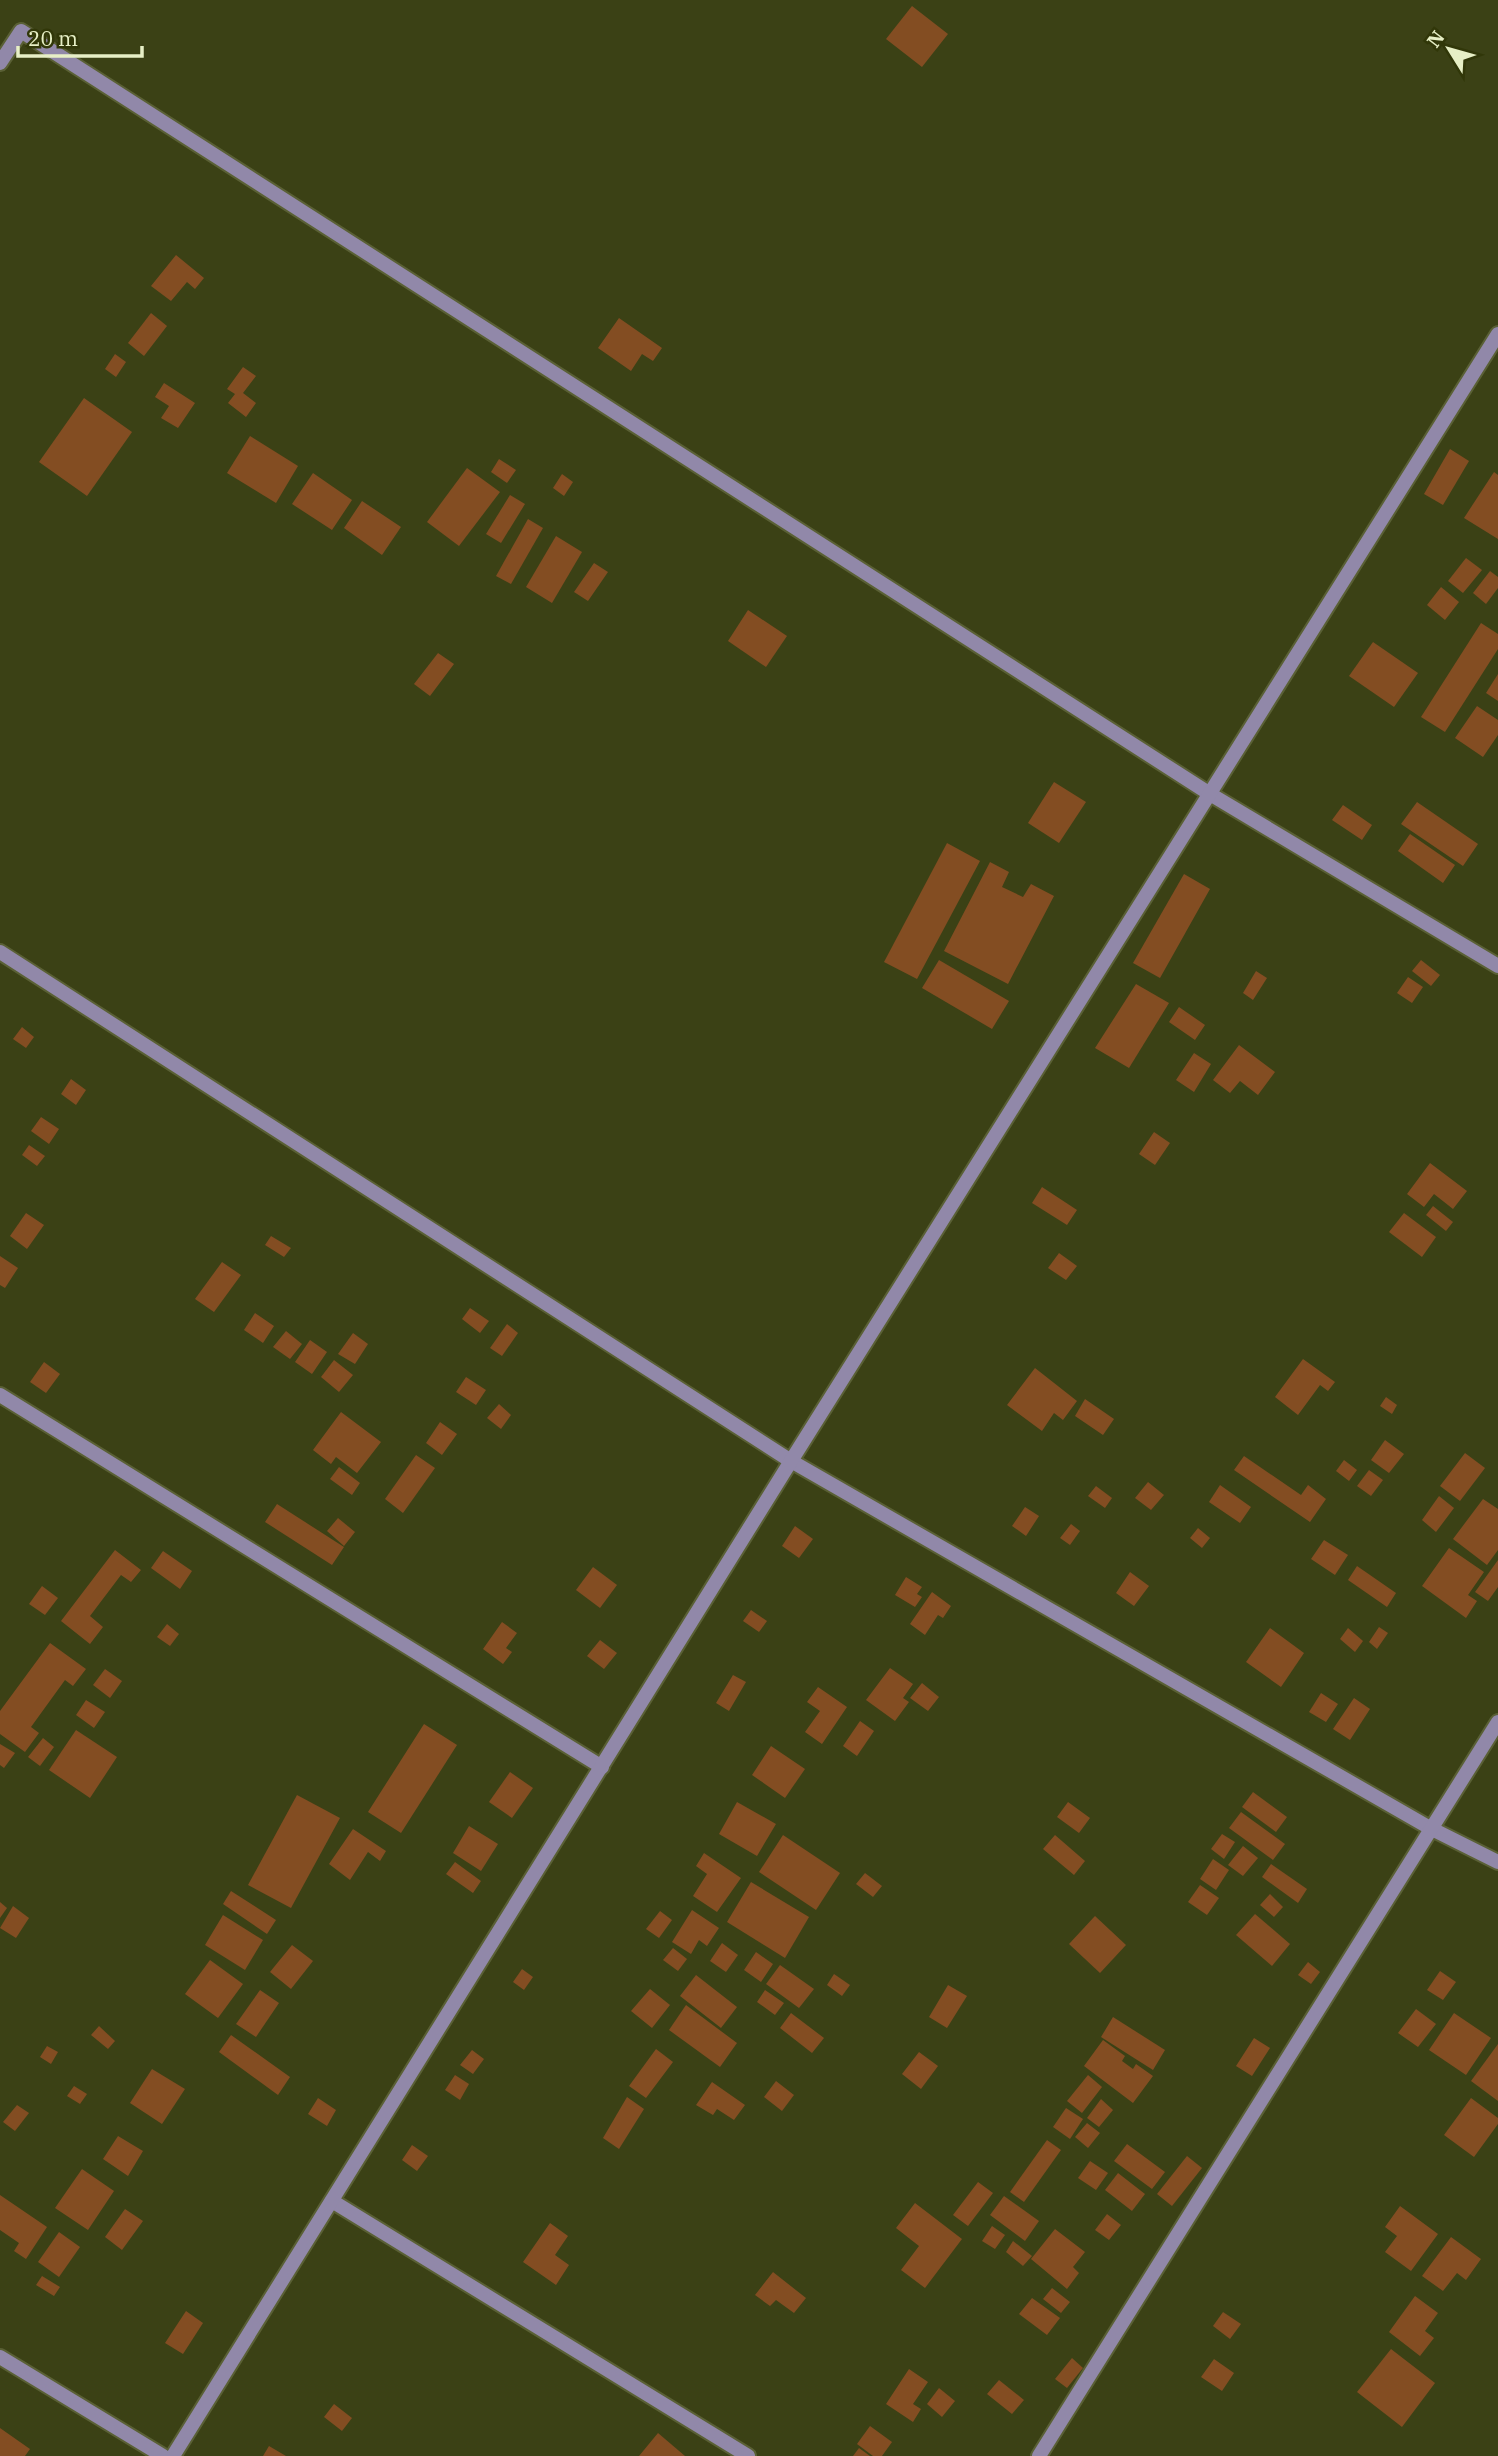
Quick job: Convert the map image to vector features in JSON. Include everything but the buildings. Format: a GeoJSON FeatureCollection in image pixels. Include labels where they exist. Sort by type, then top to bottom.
{"type":"FeatureCollection","features":[{"type":"Feature","properties":{"kind":"street"},"geometry":{"type":"LineString","coordinates":[[0,63],[21,31],[1210,794],[1498,966]]}},
{"type":"Feature","properties":{"kind":"street"},"geometry":{"type":"LineString","coordinates":[[173,2456],[791,1461],[1498,334]]}},
{"type":"Feature","properties":{"kind":"street"},"geometry":{"type":"LineString","coordinates":[[0,952],[791,1461],[1430,1828],[1498,1862]]}},
{"type":"Feature","properties":{"kind":"street"},"geometry":{"type":"LineString","coordinates":[[0,1395],[602,1767]]}},
{"type":"Feature","properties":{"kind":"street"},"geometry":{"type":"LineString","coordinates":[[1039,2456],[1498,1722]]}},
{"type":"Feature","properties":{"kind":"street"},"geometry":{"type":"LineString","coordinates":[[332,2201],[748,2456]]}},
{"type":"Feature","properties":{"kind":"street"},"geometry":{"type":"LineString","coordinates":[[0,2357],[163,2456]]}}]}
